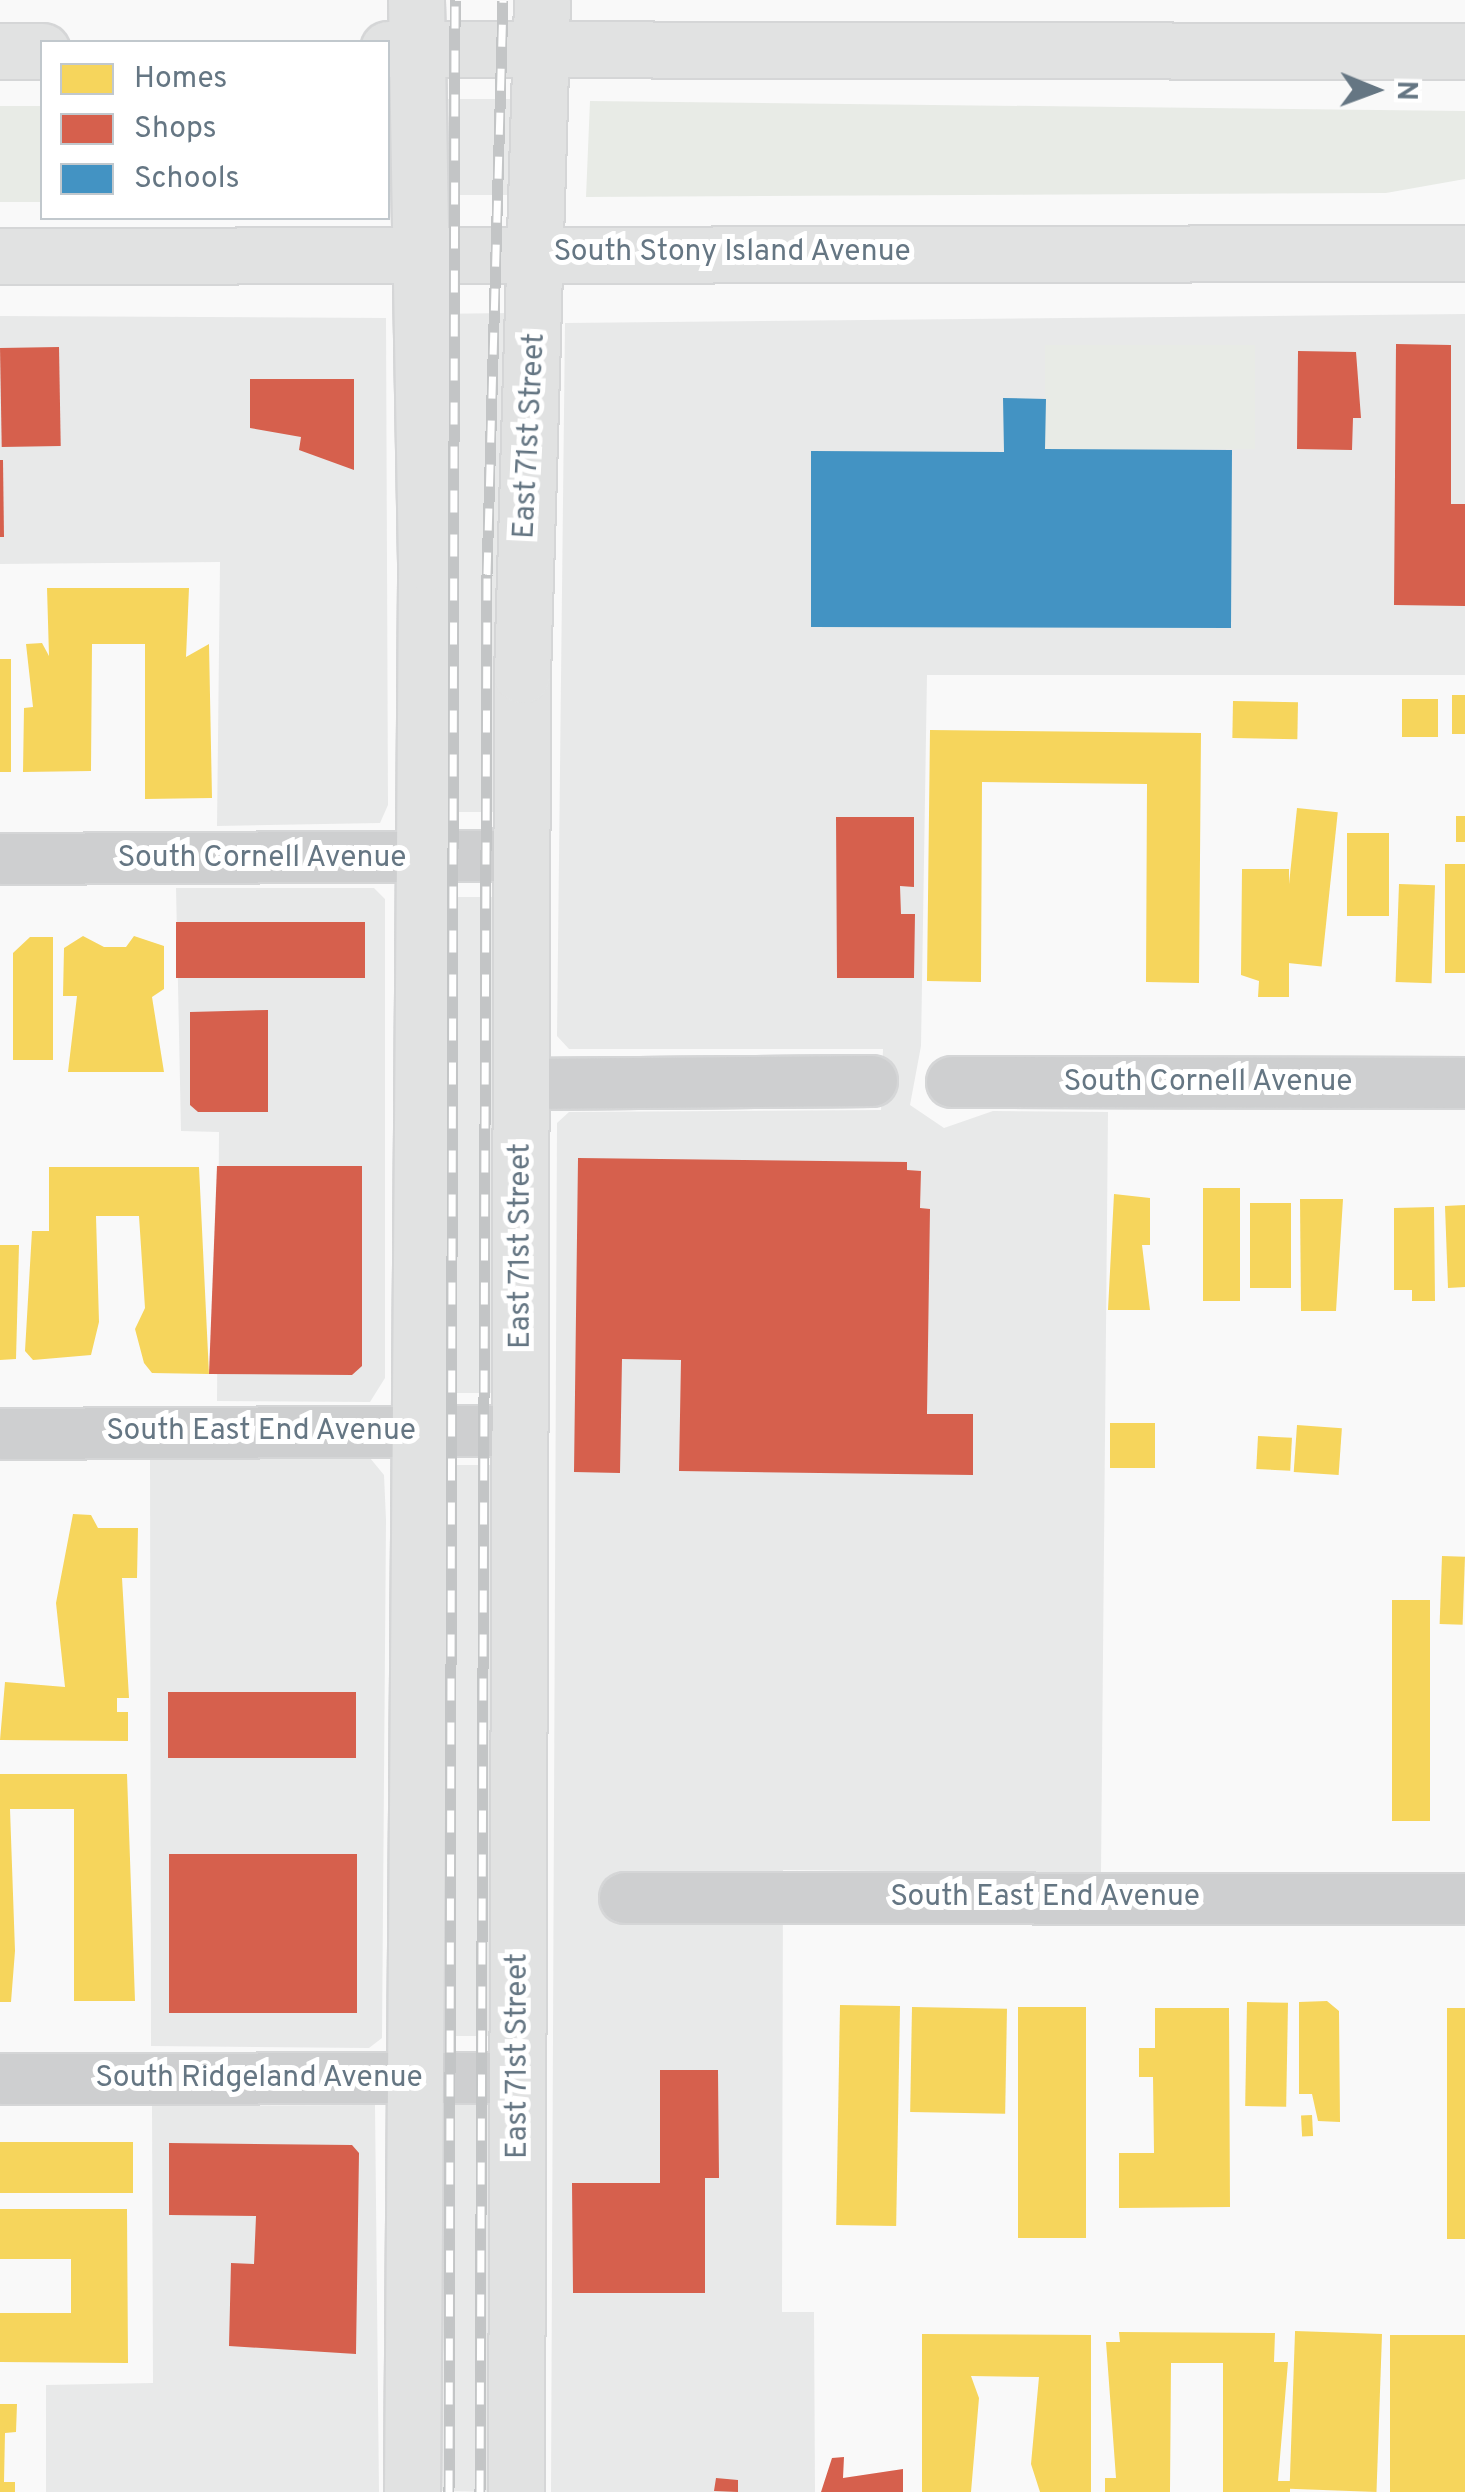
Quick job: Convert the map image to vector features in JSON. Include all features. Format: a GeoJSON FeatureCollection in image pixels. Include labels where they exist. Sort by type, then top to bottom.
{"type":"FeatureCollection","features":[{"type":"Feature","properties":{"kind":"main road"},"geometry":{"type":"LineString","coordinates":[[412,2492],[412,2079],[424,858],[418,254],[406,33],[542,24],[1465,52]]}},
{"type":"Feature","properties":{"kind":"main road","name":"East 71st Street"},"geometry":{"type":"LineString","coordinates":[[516,2492],[524,856],[542,24]]}},
{"type":"Feature","properties":{"kind":"main road"},"geometry":{"type":"LineString","coordinates":[[0,51],[40,51]]}},
{"type":"Feature","properties":{"kind":"main road","name":"South Stony Island Avenue"},"geometry":{"type":"LineString","coordinates":[[0,256],[1465,252]]}},
{"type":"Feature","properties":{"kind":"street","name":"South Cornell Avenue"},"geometry":{"type":"LineString","coordinates":[[0,860],[524,856]]}},
{"type":"Feature","properties":{"kind":"street"},"geometry":{"type":"LineString","coordinates":[[522,1084],[872,1081]]}},
{"type":"Feature","properties":{"kind":"street","name":"South Cornell Avenue"},"geometry":{"type":"LineString","coordinates":[[952,1082],[1465,1084]]}},
{"type":"Feature","properties":{"kind":"street","name":"South East End Avenue"},"geometry":{"type":"LineString","coordinates":[[0,1434],[522,1431]]}},
{"type":"Feature","properties":{"kind":"street","name":"South East End Avenue"},"geometry":{"type":"LineString","coordinates":[[625,1898],[1465,1899]]}},
{"type":"Feature","properties":{"kind":"street","name":"South Ridgeland Avenue"},"geometry":{"type":"LineString","coordinates":[[0,2080],[518,2078]]}},
{"type":"Feature","properties":{"kind":"shaded area"},"geometry":{"type":"Polygon","coordinates":[[[431,99],[519,99],[519,195],[431,195],[431,99]]]}},
{"type":"Feature","properties":{"kind":"shaded area"},"geometry":{"type":"Polygon","coordinates":[[[590,101],[1465,111],[1465,179],[1386,193],[586,197],[590,101]]]}},
{"type":"Feature","properties":{"kind":"shaded area"},"geometry":{"type":"Polygon","coordinates":[[[0,106],[40,106],[40,202],[0,202],[0,106]]]}},
{"type":"Feature","properties":{"kind":"shaded area"},"geometry":{"type":"Polygon","coordinates":[[[513,313],[507,812],[441,812],[432,314],[513,313]]]}},
{"type":"Feature","properties":{"kind":"shaded area"},"geometry":{"type":"Polygon","coordinates":[[[1465,314],[1465,675],[927,675],[921,1046],[910,1105],[944,1128],[993,1111],[1108,1112],[1101,1873],[783,1870],[782,2312],[814,2312],[815,2492],[551,2492],[557,1123],[569,1112],[881,1110],[883,1049],[569,1049],[557,1036],[565,323],[1465,314]]]}},
{"type":"Feature","properties":{"kind":"shaded area"},"geometry":{"type":"Polygon","coordinates":[[[0,316],[386,318],[388,805],[380,823],[217,826],[220,562],[0,564],[0,316]]]}},
{"type":"Feature","properties":{"kind":"shaded area"},"geometry":{"type":"Polygon","coordinates":[[[1045,345],[1255,345],[1255,449],[1045,449],[1045,345]]]}},
{"type":"Feature","properties":{"kind":"shaded area"},"geometry":{"type":"Polygon","coordinates":[[[176,888],[374,888],[385,899],[385,1378],[370,1402],[217,1401],[219,1132],[181,1131],[176,888]]]}},
{"type":"Feature","properties":{"kind":"shaded area"},"geometry":{"type":"Polygon","coordinates":[[[438,897],[507,897],[507,1393],[438,1393],[438,897]]]}},
{"type":"Feature","properties":{"kind":"shaded area"},"geometry":{"type":"Polygon","coordinates":[[[370,1458],[384,1475],[386,1520],[382,2038],[369,2048],[151,2046],[150,1459],[370,1458]]]}},
{"type":"Feature","properties":{"kind":"shaded area"},"geometry":{"type":"Polygon","coordinates":[[[435,1465],[503,1465],[503,2036],[435,2036],[435,1465]]]}},
{"type":"Feature","properties":{"kind":"shaded area"},"geometry":{"type":"Polygon","coordinates":[[[434,2104],[500,2105],[493,2492],[427,2491],[434,2104]]]}},
{"type":"Feature","properties":{"kind":"shaded area"},"geometry":{"type":"Polygon","coordinates":[[[375,2105],[379,2492],[46,2492],[46,2385],[153,2383],[152,2106],[375,2105]]]}},
{"type":"Feature","properties":{"kind":"building: Homes"},"geometry":{"type":"Polygon","coordinates":[[[47,588],[189,588],[186,657],[209,644],[212,798],[145,799],[145,644],[92,644],[91,771],[23,772],[24,708],[33,707],[26,644],[42,643],[49,656],[47,588]]]}},
{"type":"Feature","properties":{"kind":"building: Homes"},"geometry":{"type":"Polygon","coordinates":[[[0,659],[11,659],[11,772],[0,772],[0,659]]]}},
{"type":"Feature","properties":{"kind":"building: Homes"},"geometry":{"type":"Polygon","coordinates":[[[1452,695],[1465,695],[1465,734],[1452,734],[1452,695]]]}},
{"type":"Feature","properties":{"kind":"building: Homes"},"geometry":{"type":"Polygon","coordinates":[[[1402,699],[1438,699],[1438,737],[1402,737],[1402,699]]]}},
{"type":"Feature","properties":{"kind":"building: Homes"},"geometry":{"type":"Polygon","coordinates":[[[1233,701],[1298,702],[1297,739],[1232,738],[1233,701]]]}},
{"type":"Feature","properties":{"kind":"building: Homes"},"geometry":{"type":"Polygon","coordinates":[[[930,730],[1201,733],[1199,983],[1146,982],[1147,784],[982,782],[981,982],[927,981],[930,730]]]}},
{"type":"Feature","properties":{"kind":"building: Homes"},"geometry":{"type":"Polygon","coordinates":[[[1297,808],[1338,812],[1322,966],[1281,962],[1297,808]]]}},
{"type":"Feature","properties":{"kind":"building: Homes"},"geometry":{"type":"Polygon","coordinates":[[[1456,816],[1465,816],[1465,842],[1456,842],[1456,816]]]}},
{"type":"Feature","properties":{"kind":"building: Homes"},"geometry":{"type":"Polygon","coordinates":[[[1347,833],[1389,833],[1389,916],[1347,916],[1347,833]]]}},
{"type":"Feature","properties":{"kind":"building: Homes"},"geometry":{"type":"Polygon","coordinates":[[[1445,864],[1465,864],[1465,973],[1445,973],[1445,864]]]}},
{"type":"Feature","properties":{"kind":"building: Homes"},"geometry":{"type":"Polygon","coordinates":[[[1242,869],[1289,869],[1289,997],[1258,997],[1259,981],[1241,975],[1242,869]]]}},
{"type":"Feature","properties":{"kind":"building: Homes"},"geometry":{"type":"Polygon","coordinates":[[[1399,884],[1435,885],[1432,983],[1396,982],[1399,884]]]}},
{"type":"Feature","properties":{"kind":"building: Homes"},"geometry":{"type":"Polygon","coordinates":[[[83,936],[104,947],[126,947],[134,936],[164,946],[164,989],[152,997],[164,1072],[68,1072],[77,996],[63,996],[64,948],[83,936]]]}},
{"type":"Feature","properties":{"kind":"building: Homes"},"geometry":{"type":"Polygon","coordinates":[[[30,937],[53,937],[53,1060],[13,1060],[13,953],[30,937]]]}},
{"type":"Feature","properties":{"kind":"building: Homes"},"geometry":{"type":"Polygon","coordinates":[[[49,1167],[199,1167],[209,1374],[152,1373],[144,1363],[135,1329],[145,1308],[139,1216],[96,1216],[99,1322],[91,1355],[33,1360],[25,1351],[32,1231],[49,1231],[49,1167]]]}},
{"type":"Feature","properties":{"kind":"building: Homes"},"geometry":{"type":"Polygon","coordinates":[[[1203,1188],[1240,1188],[1240,1301],[1203,1301],[1203,1188]]]}},
{"type":"Feature","properties":{"kind":"building: Homes"},"geometry":{"type":"Polygon","coordinates":[[[1114,1194],[1150,1198],[1150,1245],[1142,1245],[1150,1310],[1108,1310],[1114,1194]]]}},
{"type":"Feature","properties":{"kind":"building: Homes"},"geometry":{"type":"Polygon","coordinates":[[[1300,1199],[1343,1199],[1336,1311],[1301,1311],[1300,1199]]]}},
{"type":"Feature","properties":{"kind":"building: Homes"},"geometry":{"type":"Polygon","coordinates":[[[1250,1203],[1291,1203],[1291,1288],[1250,1288],[1250,1203]]]}},
{"type":"Feature","properties":{"kind":"building: Homes"},"geometry":{"type":"Polygon","coordinates":[[[1465,1205],[1465,1287],[1448,1288],[1445,1206],[1465,1205]]]}},
{"type":"Feature","properties":{"kind":"building: Homes"},"geometry":{"type":"Polygon","coordinates":[[[1434,1207],[1435,1301],[1412,1301],[1412,1290],[1394,1290],[1394,1208],[1434,1207]]]}},
{"type":"Feature","properties":{"kind":"building: Homes"},"geometry":{"type":"Polygon","coordinates":[[[0,1245],[19,1245],[16,1359],[0,1360],[0,1245]]]}},
{"type":"Feature","properties":{"kind":"building: Homes"},"geometry":{"type":"Polygon","coordinates":[[[1110,1423],[1155,1423],[1155,1468],[1110,1468],[1110,1423]]]}},
{"type":"Feature","properties":{"kind":"building: Homes"},"geometry":{"type":"Polygon","coordinates":[[[1297,1425],[1342,1428],[1339,1475],[1294,1472],[1297,1425]]]}},
{"type":"Feature","properties":{"kind":"building: Homes"},"geometry":{"type":"Polygon","coordinates":[[[1258,1436],[1292,1438],[1290,1471],[1256,1469],[1258,1436]]]}},
{"type":"Feature","properties":{"kind":"building: Homes"},"geometry":{"type":"Polygon","coordinates":[[[73,1514],[91,1515],[98,1528],[138,1528],[137,1578],[122,1578],[129,1698],[117,1698],[117,1712],[128,1712],[128,1741],[0,1740],[5,1682],[65,1687],[56,1603],[73,1514]]]}},
{"type":"Feature","properties":{"kind":"building: Homes"},"geometry":{"type":"Polygon","coordinates":[[[1442,1556],[1465,1557],[1463,1625],[1440,1624],[1442,1556]]]}},
{"type":"Feature","properties":{"kind":"building: Homes"},"geometry":{"type":"Polygon","coordinates":[[[1392,1600],[1430,1600],[1430,1821],[1392,1821],[1392,1600]]]}},
{"type":"Feature","properties":{"kind":"building: Homes"},"geometry":{"type":"Polygon","coordinates":[[[0,1774],[127,1774],[135,2001],[74,2001],[74,1809],[10,1809],[15,1951],[11,2002],[0,2002],[0,1774]]]}},
{"type":"Feature","properties":{"kind":"building: Homes"},"geometry":{"type":"Polygon","coordinates":[[[1327,2001],[1339,2011],[1340,2122],[1318,2121],[1312,2094],[1299,2094],[1299,2002],[1327,2001]]]}},
{"type":"Feature","properties":{"kind":"building: Homes"},"geometry":{"type":"Polygon","coordinates":[[[1247,2002],[1288,2003],[1286,2107],[1245,2106],[1247,2002]]]}},
{"type":"Feature","properties":{"kind":"building: Homes"},"geometry":{"type":"Polygon","coordinates":[[[840,2005],[900,2006],[896,2226],[836,2225],[840,2005]]]}},
{"type":"Feature","properties":{"kind":"building: Homes"},"geometry":{"type":"Polygon","coordinates":[[[912,2007],[1007,2009],[1005,2114],[910,2112],[912,2007]]]}},
{"type":"Feature","properties":{"kind":"building: Homes"},"geometry":{"type":"Polygon","coordinates":[[[1018,2007],[1086,2007],[1086,2238],[1018,2238],[1018,2007]]]}},
{"type":"Feature","properties":{"kind":"building: Homes"},"geometry":{"type":"Polygon","coordinates":[[[1155,2008],[1229,2008],[1230,2207],[1119,2208],[1119,2153],[1154,2153],[1153,2077],[1139,2077],[1139,2048],[1155,2048],[1155,2008]]]}},
{"type":"Feature","properties":{"kind":"building: Homes"},"geometry":{"type":"Polygon","coordinates":[[[1447,2008],[1465,2008],[1465,2239],[1447,2239],[1447,2008]]]}},
{"type":"Feature","properties":{"kind":"building: Homes"},"geometry":{"type":"Polygon","coordinates":[[[1312,2115],[1313,2136],[1302,2137],[1301,2116],[1312,2115]]]}},
{"type":"Feature","properties":{"kind":"building: Homes"},"geometry":{"type":"Polygon","coordinates":[[[0,2142],[133,2142],[133,2193],[0,2193],[0,2142]]]}},
{"type":"Feature","properties":{"kind":"building: Homes"},"geometry":{"type":"Polygon","coordinates":[[[0,2209],[127,2209],[128,2363],[0,2362],[0,2313],[71,2313],[71,2259],[0,2259],[0,2209]]]}},
{"type":"Feature","properties":{"kind":"building: Homes"},"geometry":{"type":"Polygon","coordinates":[[[1295,2331],[1382,2334],[1376,2492],[1290,2489],[1295,2331]]]}},
{"type":"Feature","properties":{"kind":"building: Homes"},"geometry":{"type":"Polygon","coordinates":[[[1119,2332],[1275,2333],[1274,2362],[1288,2362],[1278,2481],[1290,2481],[1290,2492],[1223,2492],[1223,2363],[1171,2363],[1170,2492],[1105,2492],[1105,2478],[1116,2478],[1106,2342],[1120,2342],[1119,2332]]]}},
{"type":"Feature","properties":{"kind":"building: Homes"},"geometry":{"type":"Polygon","coordinates":[[[922,2334],[1091,2335],[1091,2492],[1040,2492],[1031,2464],[1039,2377],[971,2376],[979,2398],[971,2492],[922,2492],[922,2334]]]}},
{"type":"Feature","properties":{"kind":"building: Homes"},"geometry":{"type":"Polygon","coordinates":[[[1390,2335],[1465,2335],[1465,2492],[1390,2492],[1390,2335]]]}},
{"type":"Feature","properties":{"kind":"building: Homes"},"geometry":{"type":"Polygon","coordinates":[[[0,2404],[17,2404],[16,2432],[5,2433],[4,2482],[15,2482],[15,2492],[0,2492],[0,2404]]]}},
{"type":"Feature","properties":{"kind":"building: Shops"},"geometry":{"type":"Polygon","coordinates":[[[1396,344],[1451,345],[1451,504],[1465,504],[1465,606],[1394,605],[1396,344]]]}},
{"type":"Feature","properties":{"kind":"building: Shops"},"geometry":{"type":"Polygon","coordinates":[[[59,347],[61,446],[2,447],[0,348],[59,347]]]}},
{"type":"Feature","properties":{"kind":"building: Shops"},"geometry":{"type":"Polygon","coordinates":[[[1298,351],[1356,352],[1361,418],[1353,418],[1352,450],[1297,449],[1298,351]]]}},
{"type":"Feature","properties":{"kind":"building: Shops"},"geometry":{"type":"Polygon","coordinates":[[[250,379],[354,379],[354,470],[299,450],[301,437],[250,428],[250,379]]]}},
{"type":"Feature","properties":{"kind":"building: Shops"},"geometry":{"type":"Polygon","coordinates":[[[3,460],[4,537],[0,537],[3,460]]]}},
{"type":"Feature","properties":{"kind":"building: Shops"},"geometry":{"type":"Polygon","coordinates":[[[836,817],[914,817],[914,887],[900,886],[901,914],[915,914],[914,978],[837,978],[836,817]]]}},
{"type":"Feature","properties":{"kind":"building: Shops"},"geometry":{"type":"Polygon","coordinates":[[[176,922],[365,922],[365,978],[176,978],[176,922]]]}},
{"type":"Feature","properties":{"kind":"building: Shops"},"geometry":{"type":"Polygon","coordinates":[[[268,1010],[268,1112],[198,1112],[190,1105],[190,1012],[268,1010]]]}},
{"type":"Feature","properties":{"kind":"building: Shops"},"geometry":{"type":"Polygon","coordinates":[[[578,1158],[907,1162],[907,1170],[921,1171],[920,1208],[930,1209],[927,1414],[973,1414],[973,1475],[679,1471],[681,1360],[622,1359],[620,1473],[574,1472],[578,1158]]]}},
{"type":"Feature","properties":{"kind":"building: Shops"},"geometry":{"type":"Polygon","coordinates":[[[217,1166],[362,1166],[362,1366],[352,1375],[209,1374],[217,1166]]]}},
{"type":"Feature","properties":{"kind":"building: Shops"},"geometry":{"type":"Polygon","coordinates":[[[168,1692],[356,1692],[356,1758],[168,1758],[168,1692]]]}},
{"type":"Feature","properties":{"kind":"building: Shops"},"geometry":{"type":"Polygon","coordinates":[[[169,1854],[357,1854],[357,2013],[169,2013],[169,1854]]]}},
{"type":"Feature","properties":{"kind":"building: Shops"},"geometry":{"type":"Polygon","coordinates":[[[660,2070],[718,2070],[719,2178],[705,2178],[705,2293],[573,2293],[572,2183],[660,2183],[660,2070]]]}},
{"type":"Feature","properties":{"kind":"building: Shops"},"geometry":{"type":"Polygon","coordinates":[[[169,2143],[352,2145],[359,2153],[356,2354],[229,2346],[231,2263],[254,2264],[256,2216],[169,2215],[169,2143]]]}},
{"type":"Feature","properties":{"kind":"building: Shops"},"geometry":{"type":"Polygon","coordinates":[[[844,2457],[843,2478],[903,2469],[903,2492],[821,2492],[832,2458],[844,2457]]]}},
{"type":"Feature","properties":{"kind":"building: Shops"},"geometry":{"type":"Polygon","coordinates":[[[716,2478],[738,2480],[738,2492],[714,2491],[716,2478]]]}},
{"type":"Feature","properties":{"kind":"building: Schools"},"geometry":{"type":"Polygon","coordinates":[[[1003,398],[1046,399],[1045,449],[1232,450],[1231,628],[811,627],[811,451],[1004,452],[1003,398]]]}},
{"type":"Feature","properties":{"kind":"railway"},"geometry":{"type":"LineString","coordinates":[[449,2492],[455,0]]}},
{"type":"Feature","properties":{"kind":"railway"},"geometry":{"type":"LineString","coordinates":[[480,2492],[487,574],[503,0]]}}]}
